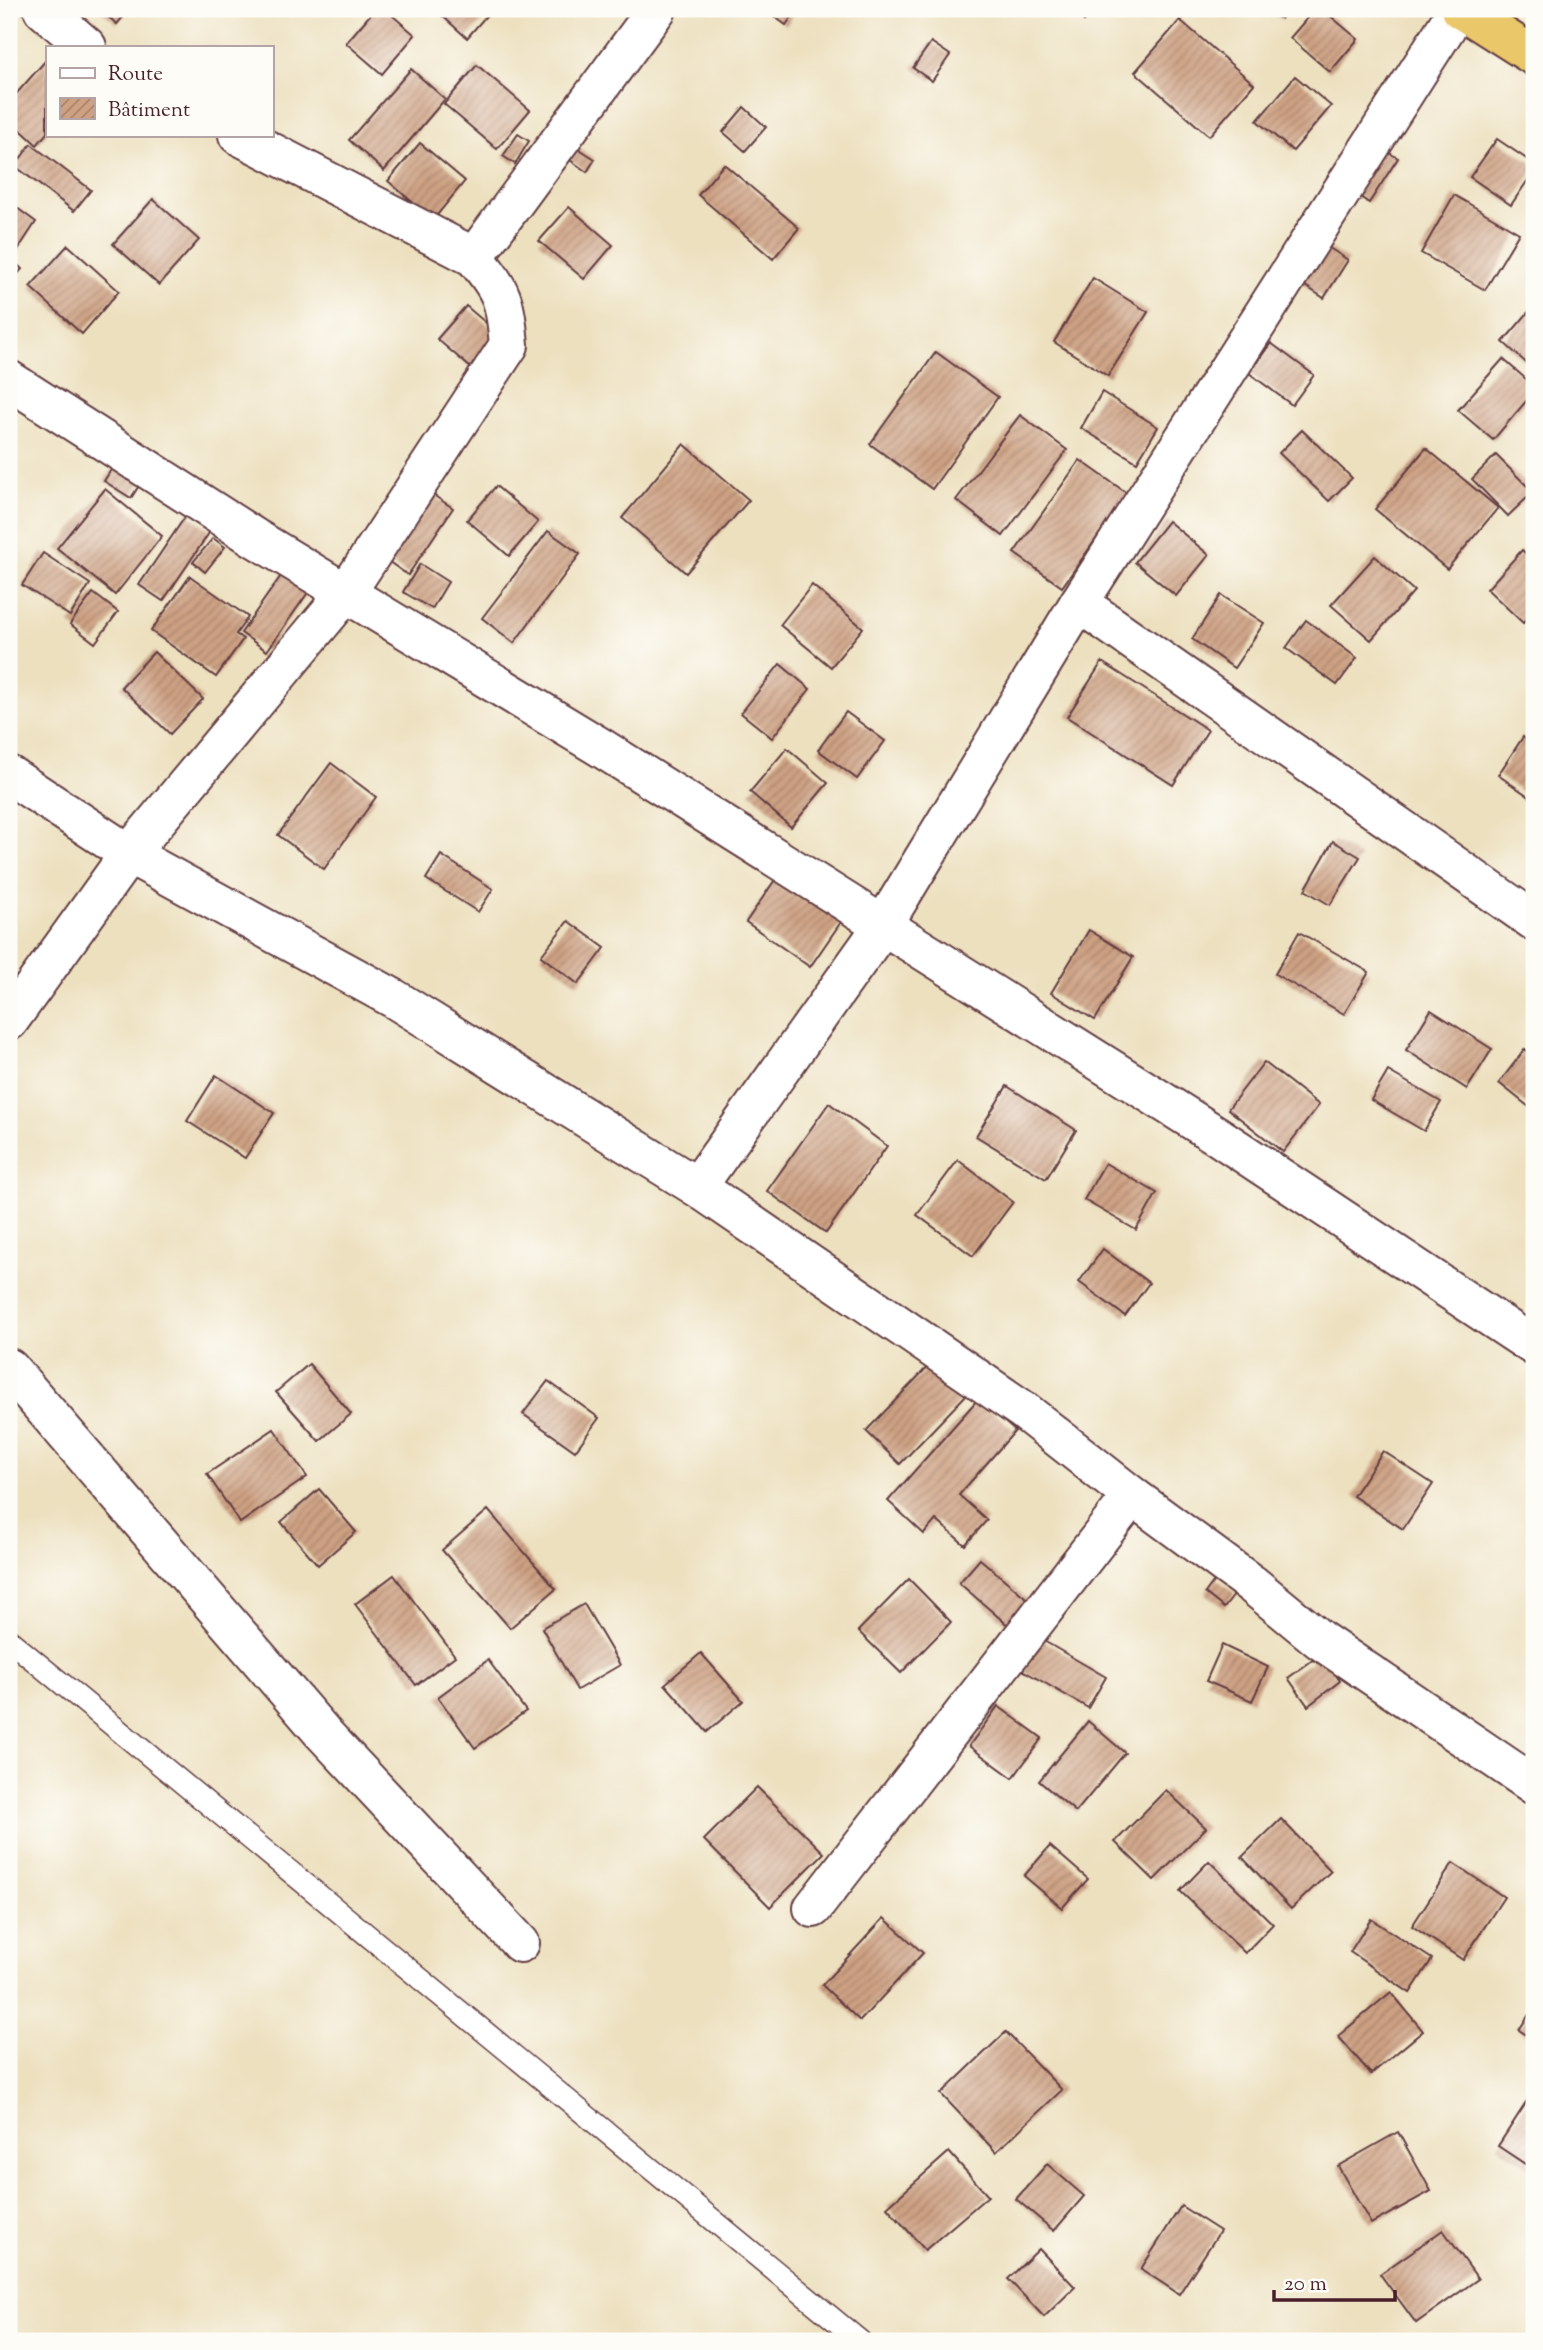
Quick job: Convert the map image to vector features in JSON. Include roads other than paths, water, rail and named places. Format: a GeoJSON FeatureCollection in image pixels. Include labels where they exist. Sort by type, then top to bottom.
{"type":"FeatureCollection","features":[{"type":"Feature","properties":{"kind":"highway"},"geometry":{"type":"LineString","coordinates":[[1459,9],[1534,56]]}},
{"type":"Feature","properties":{"kind":"street"},"geometry":{"type":"LineString","coordinates":[[43,9],[86,46]]}},
{"type":"Feature","properties":{"kind":"street"},"geometry":{"type":"LineString","coordinates":[[697,1187],[882,927],[1079,603],[1459,9]]}},
{"type":"Feature","properties":{"kind":"street"},"geometry":{"type":"LineString","coordinates":[[474,257],[653,10]]}},
{"type":"Feature","properties":{"kind":"street"},"geometry":{"type":"LineString","coordinates":[[9,1021],[129,854],[346,593],[509,345],[506,309],[498,287],[474,257],[240,136]]}},
{"type":"Feature","properties":{"kind":"street"},"geometry":{"type":"LineString","coordinates":[[9,380],[346,593],[600,747],[1216,1135],[1534,1346]]}},
{"type":"Feature","properties":{"kind":"street"},"geometry":{"type":"LineString","coordinates":[[1079,603],[1534,921]]}},
{"type":"Feature","properties":{"kind":"street"},"geometry":{"type":"LineString","coordinates":[[9,775],[129,854],[393,998],[697,1187],[1023,1410],[1132,1496],[1253,1585],[1320,1640],[1534,1785]]}},
{"type":"Feature","properties":{"kind":"street"},"geometry":{"type":"LineString","coordinates":[[9,1368],[323,1733],[520,1943]]}},
{"type":"Feature","properties":{"kind":"street"},"geometry":{"type":"LineString","coordinates":[[813,1908],[1132,1496]]}},
{"type":"Feature","properties":{"kind":"lane"},"geometry":{"type":"LineString","coordinates":[[9,1640],[860,2341]]}}]}
